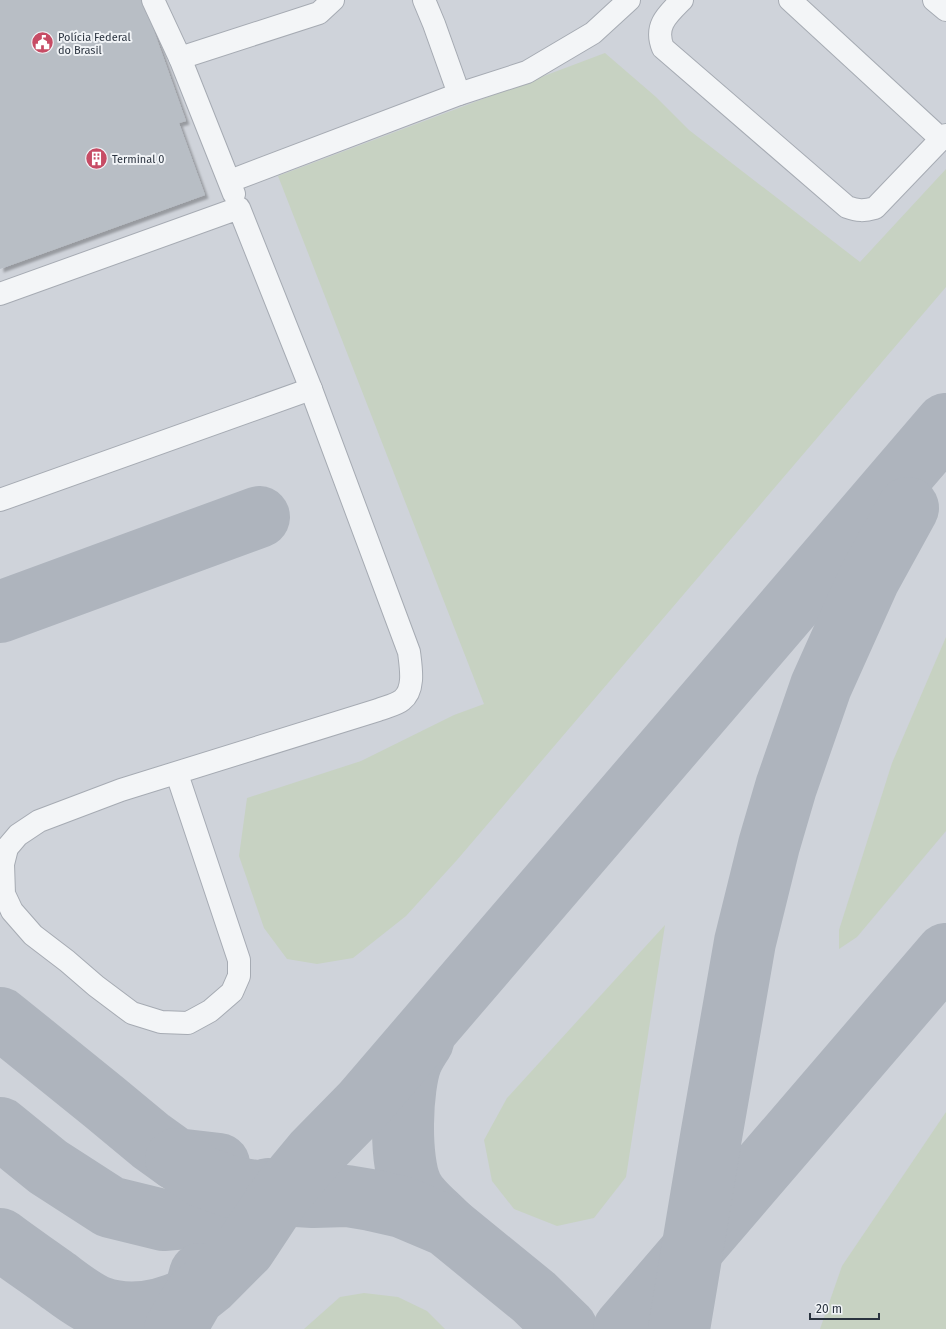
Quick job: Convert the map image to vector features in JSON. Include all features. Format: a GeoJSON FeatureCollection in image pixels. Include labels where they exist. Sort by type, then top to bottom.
{"type":"FeatureCollection","features":[{"type":"Feature","properties":{"kind":"lane"},"geometry":{"type":"LineString","coordinates":[[153,0],[180,58],[230,181],[239,208],[311,389],[409,652],[411,672],[409,692],[401,701],[378,710],[178,774],[121,790],[39,821],[18,835],[6,848],[3,864],[4,894],[12,911],[33,935],[96,986],[132,1012],[161,1022],[188,1023],[210,1011],[232,992],[239,976],[239,960],[178,774]]}},
{"type":"Feature","properties":{"kind":"lane"},"geometry":{"type":"LineString","coordinates":[[180,58],[319,13],[333,0]]}},
{"type":"Feature","properties":{"kind":"lane"},"geometry":{"type":"LineString","coordinates":[[424,0],[459,94]]}},
{"type":"Feature","properties":{"kind":"lane"},"geometry":{"type":"LineString","coordinates":[[230,181],[459,94],[526,72],[593,33],[629,0]]}},
{"type":"Feature","properties":{"kind":"lane"},"geometry":{"type":"LineString","coordinates":[[682,0],[670,12],[660,28],[660,40],[663,48],[848,207],[858,211],[875,208],[944,137],[790,0]]}},
{"type":"Feature","properties":{"kind":"lane"},"geometry":{"type":"LineString","coordinates":[[934,0],[946,10]]}},
{"type":"Feature","properties":{"kind":"lane"},"geometry":{"type":"LineString","coordinates":[[0,294],[239,208]]}},
{"type":"Feature","properties":{"kind":"lane"},"geometry":{"type":"LineString","coordinates":[[0,500],[311,389]]}},
{"type":"Feature","properties":{"kind":"shaded area"},"geometry":{"type":"Polygon","coordinates":[[[0,0],[946,0],[946,1329],[0,1329],[0,0]]]}},
{"type":"Feature","properties":{"kind":"green space"},"geometry":{"type":"Polygon","coordinates":[[[605,53],[656,97],[689,130],[860,262],[946,169],[946,287],[457,860],[406,916],[353,958],[317,964],[287,959],[264,928],[239,856],[247,798],[361,761],[454,715],[484,704],[278,176],[605,53]]]}},
{"type":"Feature","properties":{"kind":"green space"},"geometry":{"type":"Polygon","coordinates":[[[946,637],[946,831],[857,937],[839,949],[839,930],[892,763],[946,637]]]}},
{"type":"Feature","properties":{"kind":"green space"},"geometry":{"type":"Polygon","coordinates":[[[665,925],[626,1177],[594,1218],[557,1226],[514,1209],[492,1181],[484,1140],[507,1098],[665,925]]]}},
{"type":"Feature","properties":{"kind":"green space"},"geometry":{"type":"Polygon","coordinates":[[[946,1112],[946,1329],[820,1329],[842,1266],[946,1112]]]}},
{"type":"Feature","properties":{"kind":"green space"},"geometry":{"type":"Polygon","coordinates":[[[364,1293],[398,1297],[427,1311],[445,1329],[304,1329],[340,1297],[364,1293]]]}},
{"type":"Feature","properties":{"kind":"building","name":"Terminal 0"},"geometry":{"type":"Polygon","coordinates":[[[0,0],[143,0],[186,121],[179,123],[205,195],[0,269],[0,0]]]}},
{"type":"Feature","properties":{"kind":"taxiway"},"geometry":{"type":"LineString","coordinates":[[175,1329],[194,1296],[209,1284],[245,1248],[280,1195],[314,1154],[363,1104],[946,424]]}},
{"type":"Feature","properties":{"kind":"taxiway"},"geometry":{"type":"LineString","coordinates":[[679,1329],[745,942],[769,845],[786,787],[821,686],[869,579],[908,508]]}},
{"type":"Feature","properties":{"kind":"taxiway"},"geometry":{"type":"LineString","coordinates":[[0,612],[259,517]]}},
{"type":"Feature","properties":{"kind":"taxiway"},"geometry":{"type":"LineString","coordinates":[[624,1329],[946,954]]}},
{"type":"Feature","properties":{"kind":"taxiway"},"geometry":{"type":"LineString","coordinates":[[0,1018],[151,1141],[176,1159],[219,1164]]}},
{"type":"Feature","properties":{"kind":"taxiway"},"geometry":{"type":"LineString","coordinates":[[423,1041],[412,1060],[408,1072],[403,1124],[405,1160],[408,1175],[415,1192],[423,1203],[447,1226]]}},
{"type":"Feature","properties":{"kind":"taxiway"},"geometry":{"type":"LineString","coordinates":[[0,1128],[48,1167],[110,1207],[163,1220],[211,1216],[232,1208],[268,1189]]}},
{"type":"Feature","properties":{"kind":"taxiway"},"geometry":{"type":"LineString","coordinates":[[176,1159],[203,1177],[231,1187],[280,1195],[313,1197],[347,1196],[371,1200],[402,1207],[447,1226],[534,1297],[567,1329]]}},
{"type":"Feature","properties":{"kind":"taxiway"},"geometry":{"type":"LineString","coordinates":[[0,1239],[81,1297],[99,1307],[111,1311],[136,1313],[148,1312],[171,1306],[194,1296],[200,1274]]}},
{"type":"Feature","properties":{"kind":"place","name":"Polícia Federal do Brasil"},"geometry":{"type":"Point","coordinates":[42,43]}},
{"type":"Feature","properties":{"kind":"place","name":"Terminal 0"},"geometry":{"type":"Point","coordinates":[96,159]}}]}
